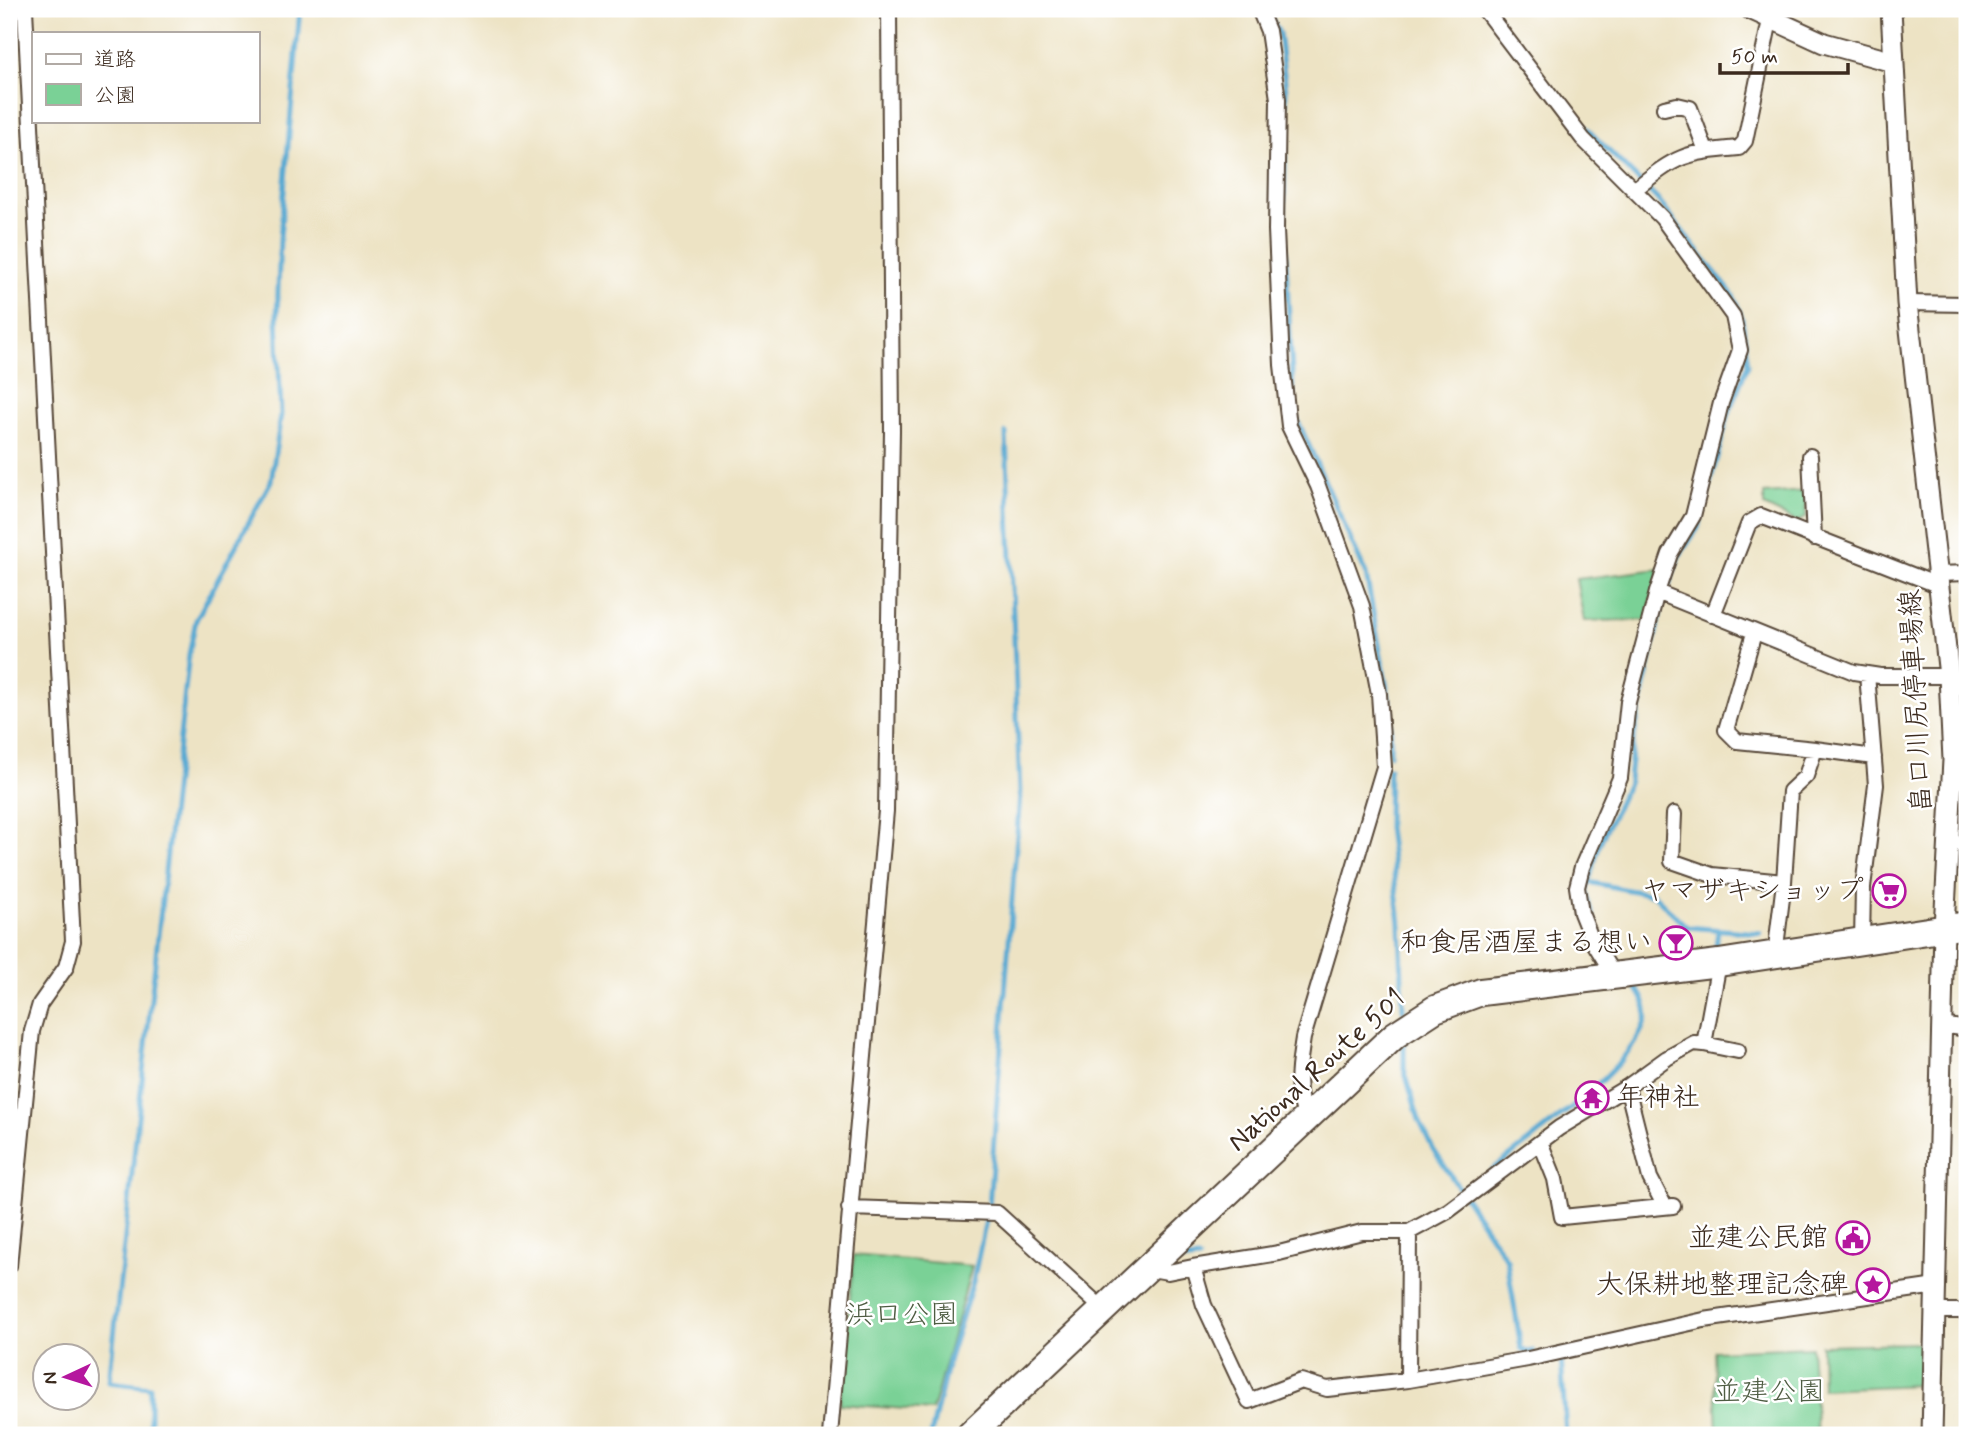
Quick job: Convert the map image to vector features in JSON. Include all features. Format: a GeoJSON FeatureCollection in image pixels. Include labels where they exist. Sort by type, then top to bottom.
{"type":"FeatureCollection","features":[{"type":"Feature","properties":{"kind":"highway","name":"National Route 501"},"geometry":{"type":"LineString","coordinates":[[970,1435],[1151,1269],[1395,1035],[1435,1009],[1481,992],[1718,963],[1956,927]]}},
{"type":"Feature","properties":{"kind":"main road"},"geometry":{"type":"LineString","coordinates":[[1750,9],[1824,43],[1893,62]]}},
{"type":"Feature","properties":{"kind":"main road","name":"畠口川尻停車場線"},"geometry":{"type":"LineString","coordinates":[[1891,9],[1908,303],[1949,676],[1959,843],[1956,927],[1942,1025],[1933,1435]]}},
{"type":"Feature","properties":{"kind":"street"},"geometry":{"type":"LineString","coordinates":[[9,1266],[32,1031],[40,1004],[66,967],[73,941],[24,9]]}},
{"type":"Feature","properties":{"kind":"street"},"geometry":{"type":"LineString","coordinates":[[830,1435],[886,811],[892,430],[889,9]]}},
{"type":"Feature","properties":{"kind":"street"},"geometry":{"type":"LineString","coordinates":[[1259,9],[1268,32],[1278,99],[1276,230],[1282,365],[1289,426],[1318,486],[1362,606],[1384,740],[1384,767],[1303,1038],[1296,1081],[1298,1099],[1307,1121]]}},
{"type":"Feature","properties":{"kind":"street"},"geometry":{"type":"LineString","coordinates":[[1484,9],[1583,139],[1662,218],[1733,316],[1740,350],[1721,403],[1693,516],[1670,554],[1664,595],[1629,702],[1620,778],[1582,867],[1577,887],[1581,913],[1591,938],[1615,977]]}},
{"type":"Feature","properties":{"kind":"street"},"geometry":{"type":"LineString","coordinates":[[1634,190],[1673,159],[1706,151],[1739,148],[1745,142],[1770,20]]}},
{"type":"Feature","properties":{"kind":"street"},"geometry":{"type":"LineString","coordinates":[[1664,108],[1677,105],[1690,108],[1706,151]]}},
{"type":"Feature","properties":{"kind":"street"},"geometry":{"type":"LineString","coordinates":[[1908,303],[1967,304]]}},
{"type":"Feature","properties":{"kind":"street"},"geometry":{"type":"LineString","coordinates":[[1810,456],[1814,538]]}},
{"type":"Feature","properties":{"kind":"street"},"geometry":{"type":"LineString","coordinates":[[1713,615],[1749,523],[1761,516],[1814,538],[1939,580],[1967,573]]}},
{"type":"Feature","properties":{"kind":"street"},"geometry":{"type":"LineString","coordinates":[[1664,595],[1854,672],[1949,676]]}},
{"type":"Feature","properties":{"kind":"street"},"geometry":{"type":"LineString","coordinates":[[1754,632],[1726,730],[1737,741],[1874,757]]}},
{"type":"Feature","properties":{"kind":"street"},"geometry":{"type":"LineString","coordinates":[[1862,942],[1863,887],[1875,797],[1867,674]]}},
{"type":"Feature","properties":{"kind":"street"},"geometry":{"type":"LineString","coordinates":[[1775,955],[1784,882],[1790,791],[1806,776],[1815,749]]}},
{"type":"Feature","properties":{"kind":"street"},"geometry":{"type":"LineString","coordinates":[[1675,814],[1671,861],[1712,875],[1784,882]]}},
{"type":"Feature","properties":{"kind":"street"},"geometry":{"type":"LineString","coordinates":[[1704,1044],[1718,963]]}},
{"type":"Feature","properties":{"kind":"street"},"geometry":{"type":"LineString","coordinates":[[1942,1025],[1967,1029]]}},
{"type":"Feature","properties":{"kind":"street"},"geometry":{"type":"LineString","coordinates":[[1151,1269],[1168,1272],[1279,1253],[1362,1232],[1409,1233],[1448,1211],[1559,1129],[1694,1043],[1738,1051]]}},
{"type":"Feature","properties":{"kind":"street"},"geometry":{"type":"LineString","coordinates":[[1541,1144],[1555,1180],[1562,1217],[1669,1206],[1650,1178],[1627,1087]]}},
{"type":"Feature","properties":{"kind":"street"},"geometry":{"type":"LineString","coordinates":[[849,1208],[997,1213],[1104,1310]]}},
{"type":"Feature","properties":{"kind":"street"},"geometry":{"type":"LineString","coordinates":[[1408,1380],[1409,1233]]}},
{"type":"Feature","properties":{"kind":"street"},"geometry":{"type":"LineString","coordinates":[[1193,1267],[1205,1305],[1249,1401],[1301,1381],[1327,1389],[1408,1380],[1528,1359],[1704,1320],[1936,1286]]}},
{"type":"Feature","properties":{"kind":"street"},"geometry":{"type":"LineString","coordinates":[[1936,1311],[1967,1311]]}},
{"type":"Feature","properties":{"kind":"green space"},"geometry":{"type":"Polygon","coordinates":[[[1805,491],[1806,517],[1797,522],[1764,506],[1764,494],[1805,491]]]}},
{"type":"Feature","properties":{"kind":"green space"},"geometry":{"type":"Polygon","coordinates":[[[1660,569],[1646,620],[1584,621],[1576,579],[1660,569]]]}},
{"type":"Feature","properties":{"kind":"green space","name":"浜口公園"},"geometry":{"type":"Polygon","coordinates":[[[854,1255],[972,1266],[932,1411],[840,1404],[854,1255]]]}},
{"type":"Feature","properties":{"kind":"green space"},"geometry":{"type":"Polygon","coordinates":[[[1921,1343],[1920,1385],[1822,1389],[1821,1345],[1921,1343]]]}},
{"type":"Feature","properties":{"kind":"green space","name":"並建公園"},"geometry":{"type":"Polygon","coordinates":[[[1811,1347],[1817,1435],[1717,1435],[1714,1351],[1811,1347]]]}},
{"type":"Feature","properties":{"kind":"waterway"},"geometry":{"type":"LineString","coordinates":[[150,1435],[150,1387],[109,1382],[189,654],[196,620],[271,481],[281,415],[277,318],[280,238],[300,9]]}},
{"type":"Feature","properties":{"kind":"waterway"},"geometry":{"type":"LineString","coordinates":[[1266,9],[1279,33],[1286,90],[1284,222],[1294,412],[1366,574],[1391,710],[1390,754]]}},
{"type":"Feature","properties":{"kind":"waterway"},"geometry":{"type":"LineString","coordinates":[[1575,117],[1657,199],[1733,295],[1742,319],[1748,364],[1730,409],[1698,528],[1679,556],[1662,604],[1633,741],[1629,781],[1600,843],[1586,891],[1596,928],[1620,967]]}},
{"type":"Feature","properties":{"kind":"waterway"},"geometry":{"type":"LineString","coordinates":[[931,1435],[949,1358],[973,1282],[989,1206],[1020,794],[1006,433]]}},
{"type":"Feature","properties":{"kind":"waterway"},"geometry":{"type":"LineString","coordinates":[[1389,768],[1388,827],[1400,923],[1403,1010]]}},
{"type":"Feature","properties":{"kind":"waterway"},"geometry":{"type":"LineString","coordinates":[[1588,882],[1654,895],[1687,927],[1760,933]]}},
{"type":"Feature","properties":{"kind":"waterway"},"geometry":{"type":"LineString","coordinates":[[1716,946],[1718,930]]}},
{"type":"Feature","properties":{"kind":"waterway"},"geometry":{"type":"LineString","coordinates":[[1492,1170],[1578,1102],[1620,1061],[1636,1041],[1645,1022],[1646,1011],[1644,1001],[1633,983]]}},
{"type":"Feature","properties":{"kind":"waterway"},"geometry":{"type":"LineString","coordinates":[[1404,1045],[1404,1069],[1419,1120],[1433,1149],[1507,1260],[1521,1348],[1526,1352],[1533,1351]]}},
{"type":"Feature","properties":{"kind":"waterway"},"geometry":{"type":"LineString","coordinates":[[1178,1261],[1199,1259]]}},
{"type":"Feature","properties":{"kind":"waterway"},"geometry":{"type":"LineString","coordinates":[[1561,1355],[1566,1435]]}},
{"type":"Feature","properties":{"kind":"place","name":"ヤマザキショップ"},"geometry":{"type":"Point","coordinates":[1889,891]}},
{"type":"Feature","properties":{"kind":"place","name":"和食居酒屋まる想い"},"geometry":{"type":"Point","coordinates":[1676,943]}},
{"type":"Feature","properties":{"kind":"place","name":"年神社"},"geometry":{"type":"Point","coordinates":[1592,1098]}},
{"type":"Feature","properties":{"kind":"place","name":"並建公民館"},"geometry":{"type":"Point","coordinates":[1853,1238]}},
{"type":"Feature","properties":{"kind":"place","name":"大保耕地整理記念碑"},"geometry":{"type":"Point","coordinates":[1873,1285]}}]}
